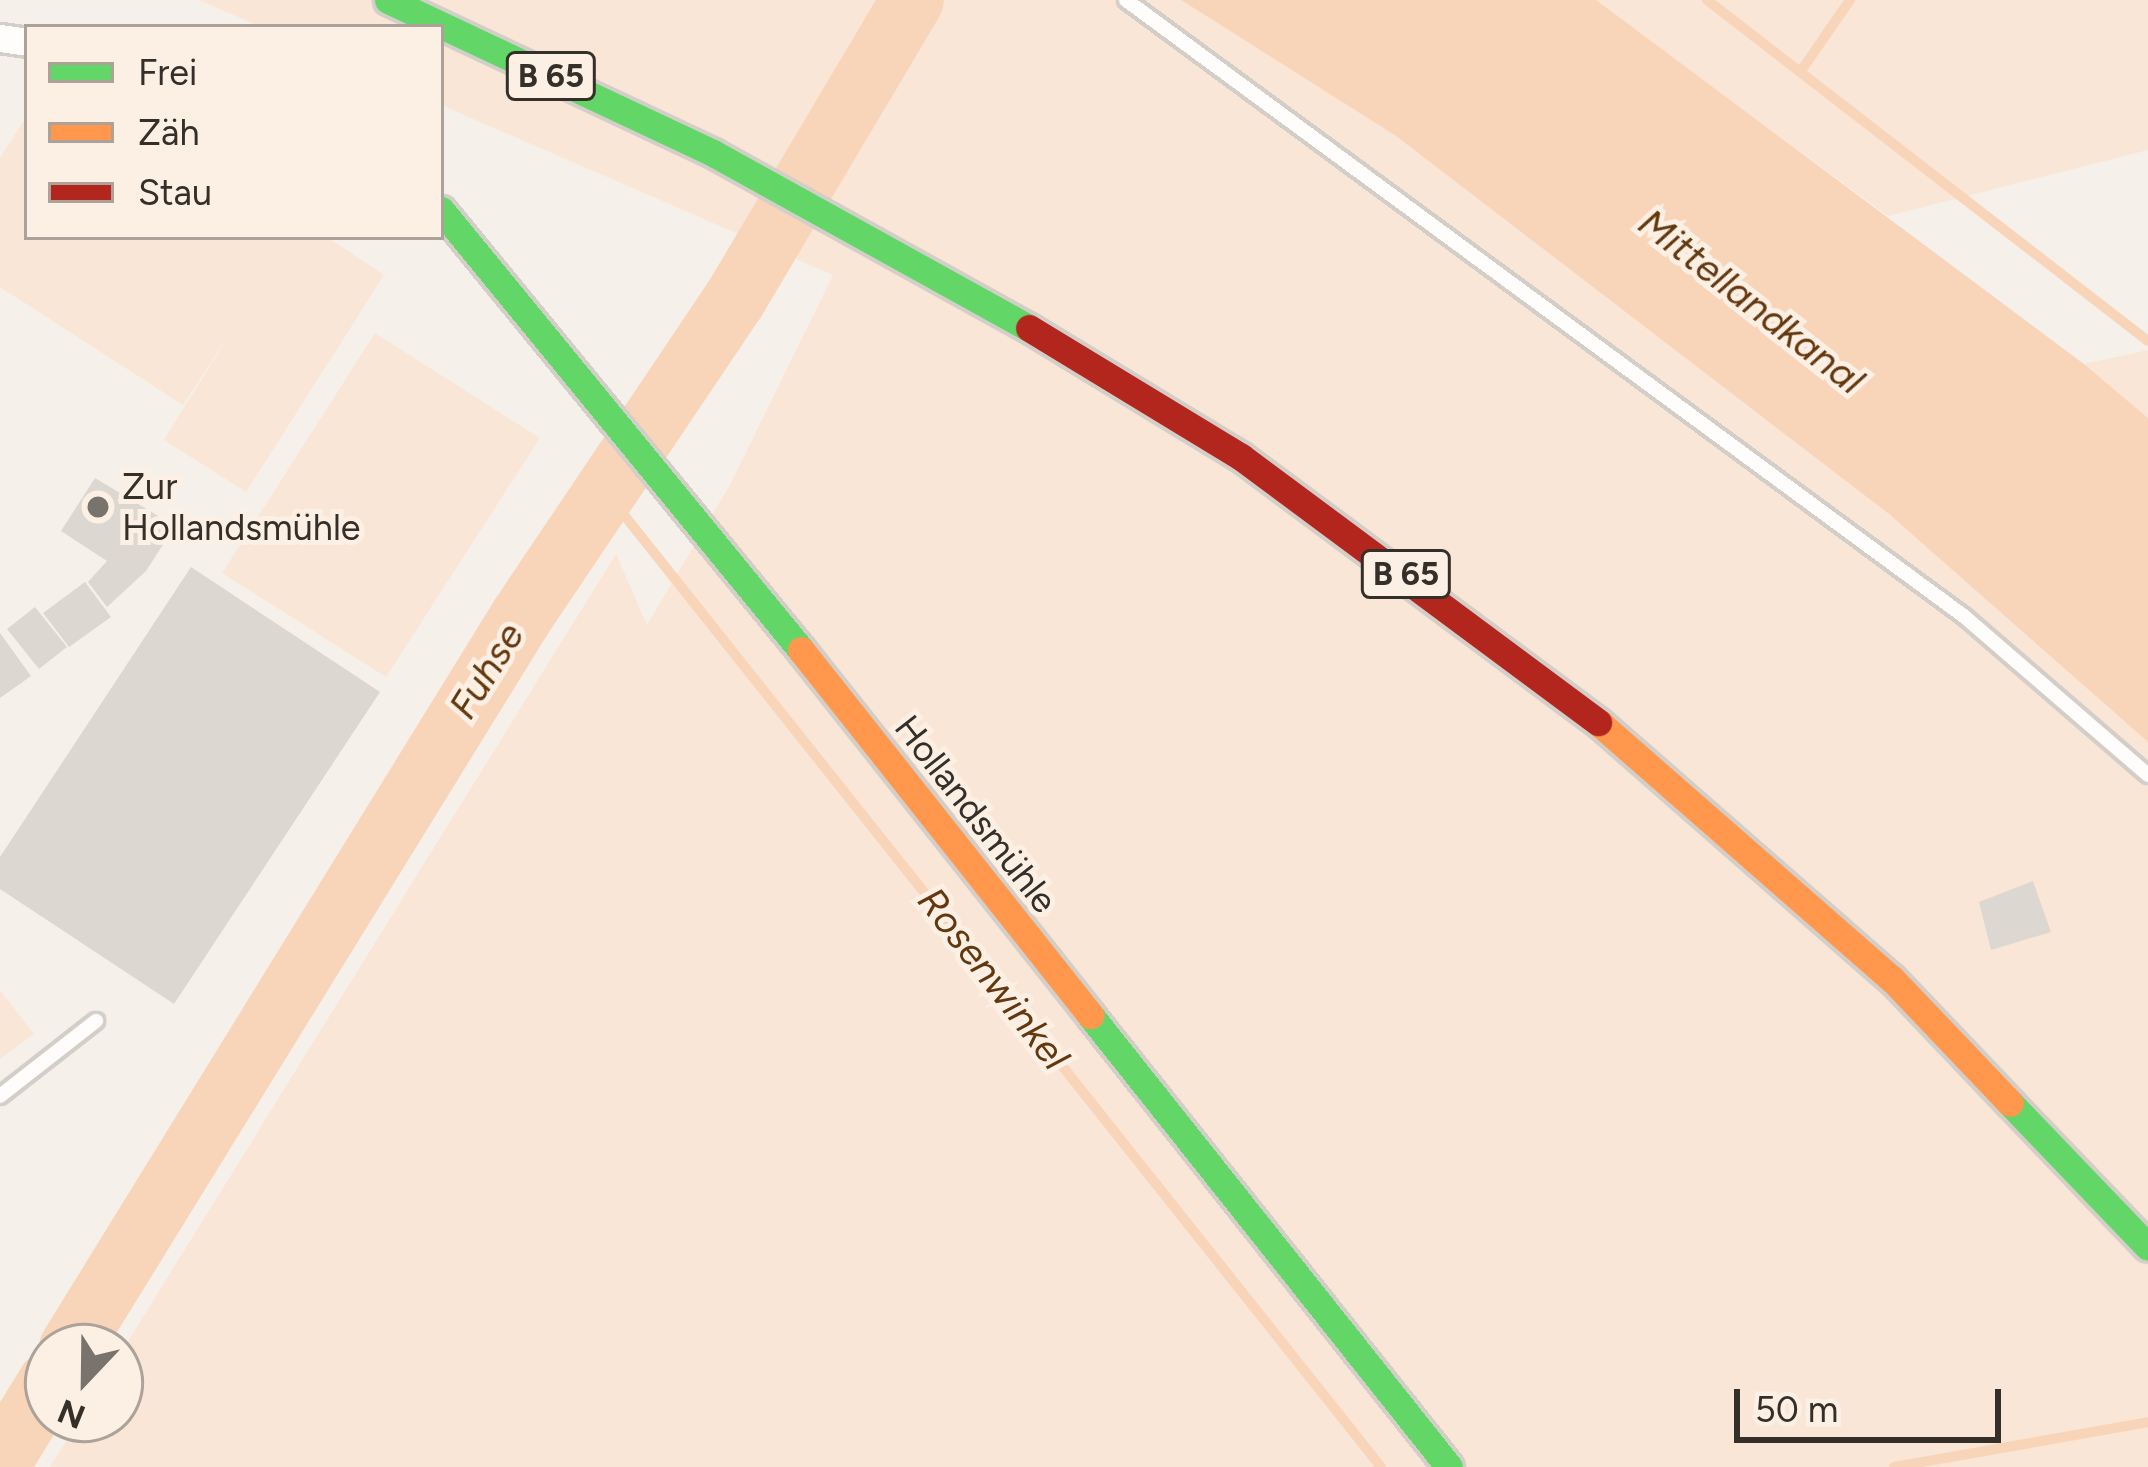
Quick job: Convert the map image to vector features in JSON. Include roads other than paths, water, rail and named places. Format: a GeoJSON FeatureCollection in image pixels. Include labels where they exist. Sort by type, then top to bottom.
{"type":"FeatureCollection","features":[{"type":"Feature","properties":{"kind":"main road","name":"B 65"},"geometry":{"type":"LineString","coordinates":[[388,0],[443,11],[871,238],[1241,458],[1443,600],[1658,769],[1892,979],[2148,1247]]}},
{"type":"Feature","properties":{"kind":"main road","name":"Hollandsmühle"},"geometry":{"type":"LineString","coordinates":[[444,214],[696,518],[1449,1467]]}},
{"type":"Feature","properties":{"kind":"lane"},"geometry":{"type":"LineString","coordinates":[[1126,0],[1965,617],[2148,775]]}},
{"type":"Feature","properties":{"kind":"lane"},"geometry":{"type":"LineString","coordinates":[[0,1096],[96,1021]]}},
{"type":"Feature","properties":{"kind":"water","name":"Mittellandkanal"},"geometry":{"type":"Polygon","coordinates":[[[1181,0],[1596,0],[2084,364],[2148,418],[2148,742],[1889,514],[1396,136],[1181,0]]]}},
{"type":"Feature","properties":{"kind":"waterway","name":"Fuhse"},"geometry":{"type":"LineString","coordinates":[[85,1323],[521,616],[733,301],[912,0]]}},
{"type":"Feature","properties":{"kind":"waterway"},"geometry":{"type":"LineString","coordinates":[[1707,0],[2148,341]]}},
{"type":"Feature","properties":{"kind":"waterway"},"geometry":{"type":"LineString","coordinates":[[1803,68],[1850,0]]}},
{"type":"Feature","properties":{"kind":"waterway","name":"Rosenwinkel"},"geometry":{"type":"LineString","coordinates":[[605,491],[1381,1467]]}},
{"type":"Feature","properties":{"kind":"waterway","name":"Fuhse"},"geometry":{"type":"LineString","coordinates":[[0,1461],[24,1422]]}},
{"type":"Feature","properties":{"kind":"waterway"},"geometry":{"type":"LineString","coordinates":[[1894,1467],[2148,1422]]}},
{"type":"Feature","properties":{"kind":"place","name":"Zur Hollandsmühle"},"geometry":{"type":"Point","coordinates":[98,507]}}]}
